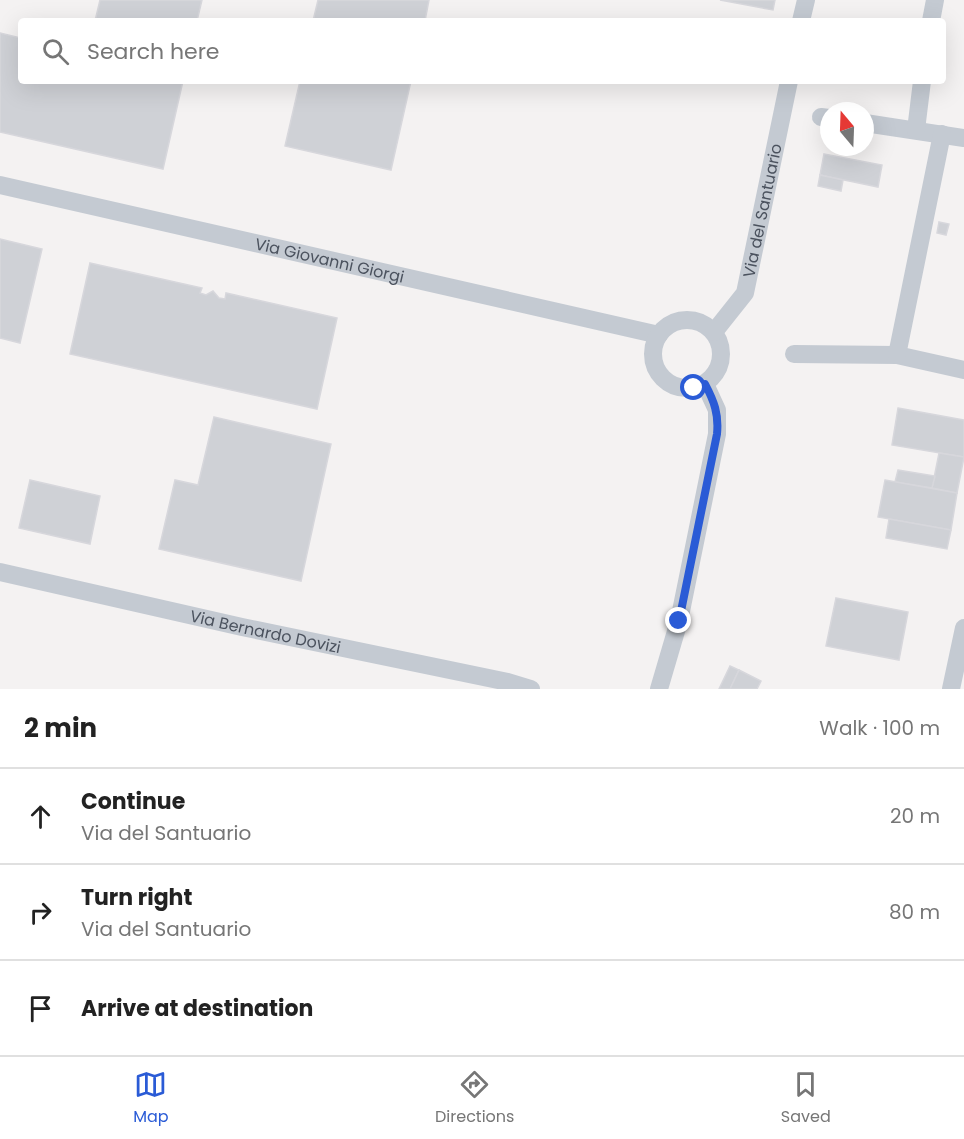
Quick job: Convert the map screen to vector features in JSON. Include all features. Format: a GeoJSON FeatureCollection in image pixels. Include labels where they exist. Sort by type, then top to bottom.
{"type":"FeatureCollection","features":[{"type":"Feature","properties":{"kind":"street"},"geometry":{"type":"LineString","coordinates":[[802,18],[806,0]]}},
{"type":"Feature","properties":{"kind":"street"},"geometry":{"type":"LineString","coordinates":[[932,18],[936,0]]}},
{"type":"Feature","properties":{"kind":"street","name":"Via del Santuario"},"geometry":{"type":"LineString","coordinates":[[714,332],[745,293],[788,84]]}},
{"type":"Feature","properties":{"kind":"street"},"geometry":{"type":"LineString","coordinates":[[916,130],[922,84]]}},
{"type":"Feature","properties":{"kind":"street"},"geometry":{"type":"LineString","coordinates":[[874,124],[964,138]]}},
{"type":"Feature","properties":{"kind":"street"},"geometry":{"type":"LineString","coordinates":[[897,355],[942,134]]}},
{"type":"Feature","properties":{"kind":"street","name":"Via Giovanni Giorgi"},"geometry":{"type":"LineString","coordinates":[[0,185],[659,335]]}},
{"type":"Feature","properties":{"kind":"street"},"geometry":{"type":"LineString","coordinates":[[686,320],[706,326],[714,332],[722,350],[721,360],[712,378],[705,384],[694,388],[682,388],[671,385],[662,378],[653,357],[654,345],[659,335],[676,322],[686,320]]}},
{"type":"Feature","properties":{"kind":"street"},"geometry":{"type":"LineString","coordinates":[[794,354],[897,355],[964,370]]}},
{"type":"Feature","properties":{"kind":"street"},"geometry":{"type":"LineString","coordinates":[[659,689],[679,621],[717,434],[717,410],[705,384]]}},
{"type":"Feature","properties":{"kind":"street","name":"Via Bernardo Dovizi"},"geometry":{"type":"LineString","coordinates":[[0,572],[242,627],[508,682],[531,689]]}},
{"type":"Feature","properties":{"kind":"street"},"geometry":{"type":"LineString","coordinates":[[951,689],[964,628]]}},
{"type":"Feature","properties":{"kind":"building"},"geometry":{"type":"Polygon","coordinates":[[[100,0],[202,0],[198,18],[96,18],[100,0]]]}},
{"type":"Feature","properties":{"kind":"building"},"geometry":{"type":"Polygon","coordinates":[[[318,0],[429,0],[426,18],[314,18],[318,0]]]}},
{"type":"Feature","properties":{"kind":"building"},"geometry":{"type":"Polygon","coordinates":[[[720,0],[775,0],[773,10],[720,0]]]}},
{"type":"Feature","properties":{"kind":"building"},"geometry":{"type":"Polygon","coordinates":[[[0,33],[18,37],[18,84],[182,84],[163,169],[0,132],[0,33]]]}},
{"type":"Feature","properties":{"kind":"building"},"geometry":{"type":"Polygon","coordinates":[[[299,84],[410,84],[391,170],[285,146],[299,84]]]}},
{"type":"Feature","properties":{"kind":"building"},"geometry":{"type":"Polygon","coordinates":[[[824,156],[882,165],[878,187],[820,175],[824,156]]]}},
{"type":"Feature","properties":{"kind":"building"},"geometry":{"type":"Polygon","coordinates":[[[820,175],[843,180],[841,191],[818,186],[820,175]]]}},
{"type":"Feature","properties":{"kind":"building"},"geometry":{"type":"Polygon","coordinates":[[[939,222],[949,224],[946,235],[937,233],[939,222]]]}},
{"type":"Feature","properties":{"kind":"building"},"geometry":{"type":"Polygon","coordinates":[[[0,239],[42,249],[20,343],[0,338],[0,239]]]}},
{"type":"Feature","properties":{"kind":"building"},"geometry":{"type":"Polygon","coordinates":[[[90,263],[202,288],[200,293],[206,295],[213,291],[219,298],[225,299],[226,293],[337,318],[317,409],[70,354],[90,263]]]}},
{"type":"Feature","properties":{"kind":"building"},"geometry":{"type":"Polygon","coordinates":[[[898,408],[964,420],[964,457],[892,445],[898,408]]]}},
{"type":"Feature","properties":{"kind":"building"},"geometry":{"type":"Polygon","coordinates":[[[214,417],[331,444],[301,581],[159,549],[175,480],[198,485],[214,417]]]}},
{"type":"Feature","properties":{"kind":"building"},"geometry":{"type":"Polygon","coordinates":[[[939,453],[964,457],[957,493],[932,488],[939,453]]]}},
{"type":"Feature","properties":{"kind":"building"},"geometry":{"type":"Polygon","coordinates":[[[898,470],[935,476],[932,488],[895,482],[898,470]]]}},
{"type":"Feature","properties":{"kind":"building"},"geometry":{"type":"Polygon","coordinates":[[[30,480],[100,496],[90,544],[19,528],[30,480]]]}},
{"type":"Feature","properties":{"kind":"building"},"geometry":{"type":"Polygon","coordinates":[[[885,480],[957,493],[951,530],[878,517],[885,480]]]}},
{"type":"Feature","properties":{"kind":"building"},"geometry":{"type":"Polygon","coordinates":[[[889,519],[951,530],[947,549],[886,538],[889,519]]]}},
{"type":"Feature","properties":{"kind":"building"},"geometry":{"type":"Polygon","coordinates":[[[836,598],[908,612],[899,660],[826,646],[836,598]]]}},
{"type":"Feature","properties":{"kind":"building"},"geometry":{"type":"Polygon","coordinates":[[[730,666],[739,670],[730,689],[719,689],[730,666]]]}},
{"type":"Feature","properties":{"kind":"building"},"geometry":{"type":"Polygon","coordinates":[[[739,670],[761,681],[757,689],[730,689],[739,670]]]}},
{"type":"Feature","properties":{"kind":"route"},"geometry":{"type":"LineString","coordinates":[[679,621],[718,420],[714,401],[705,384],[694,388]]}}]}
